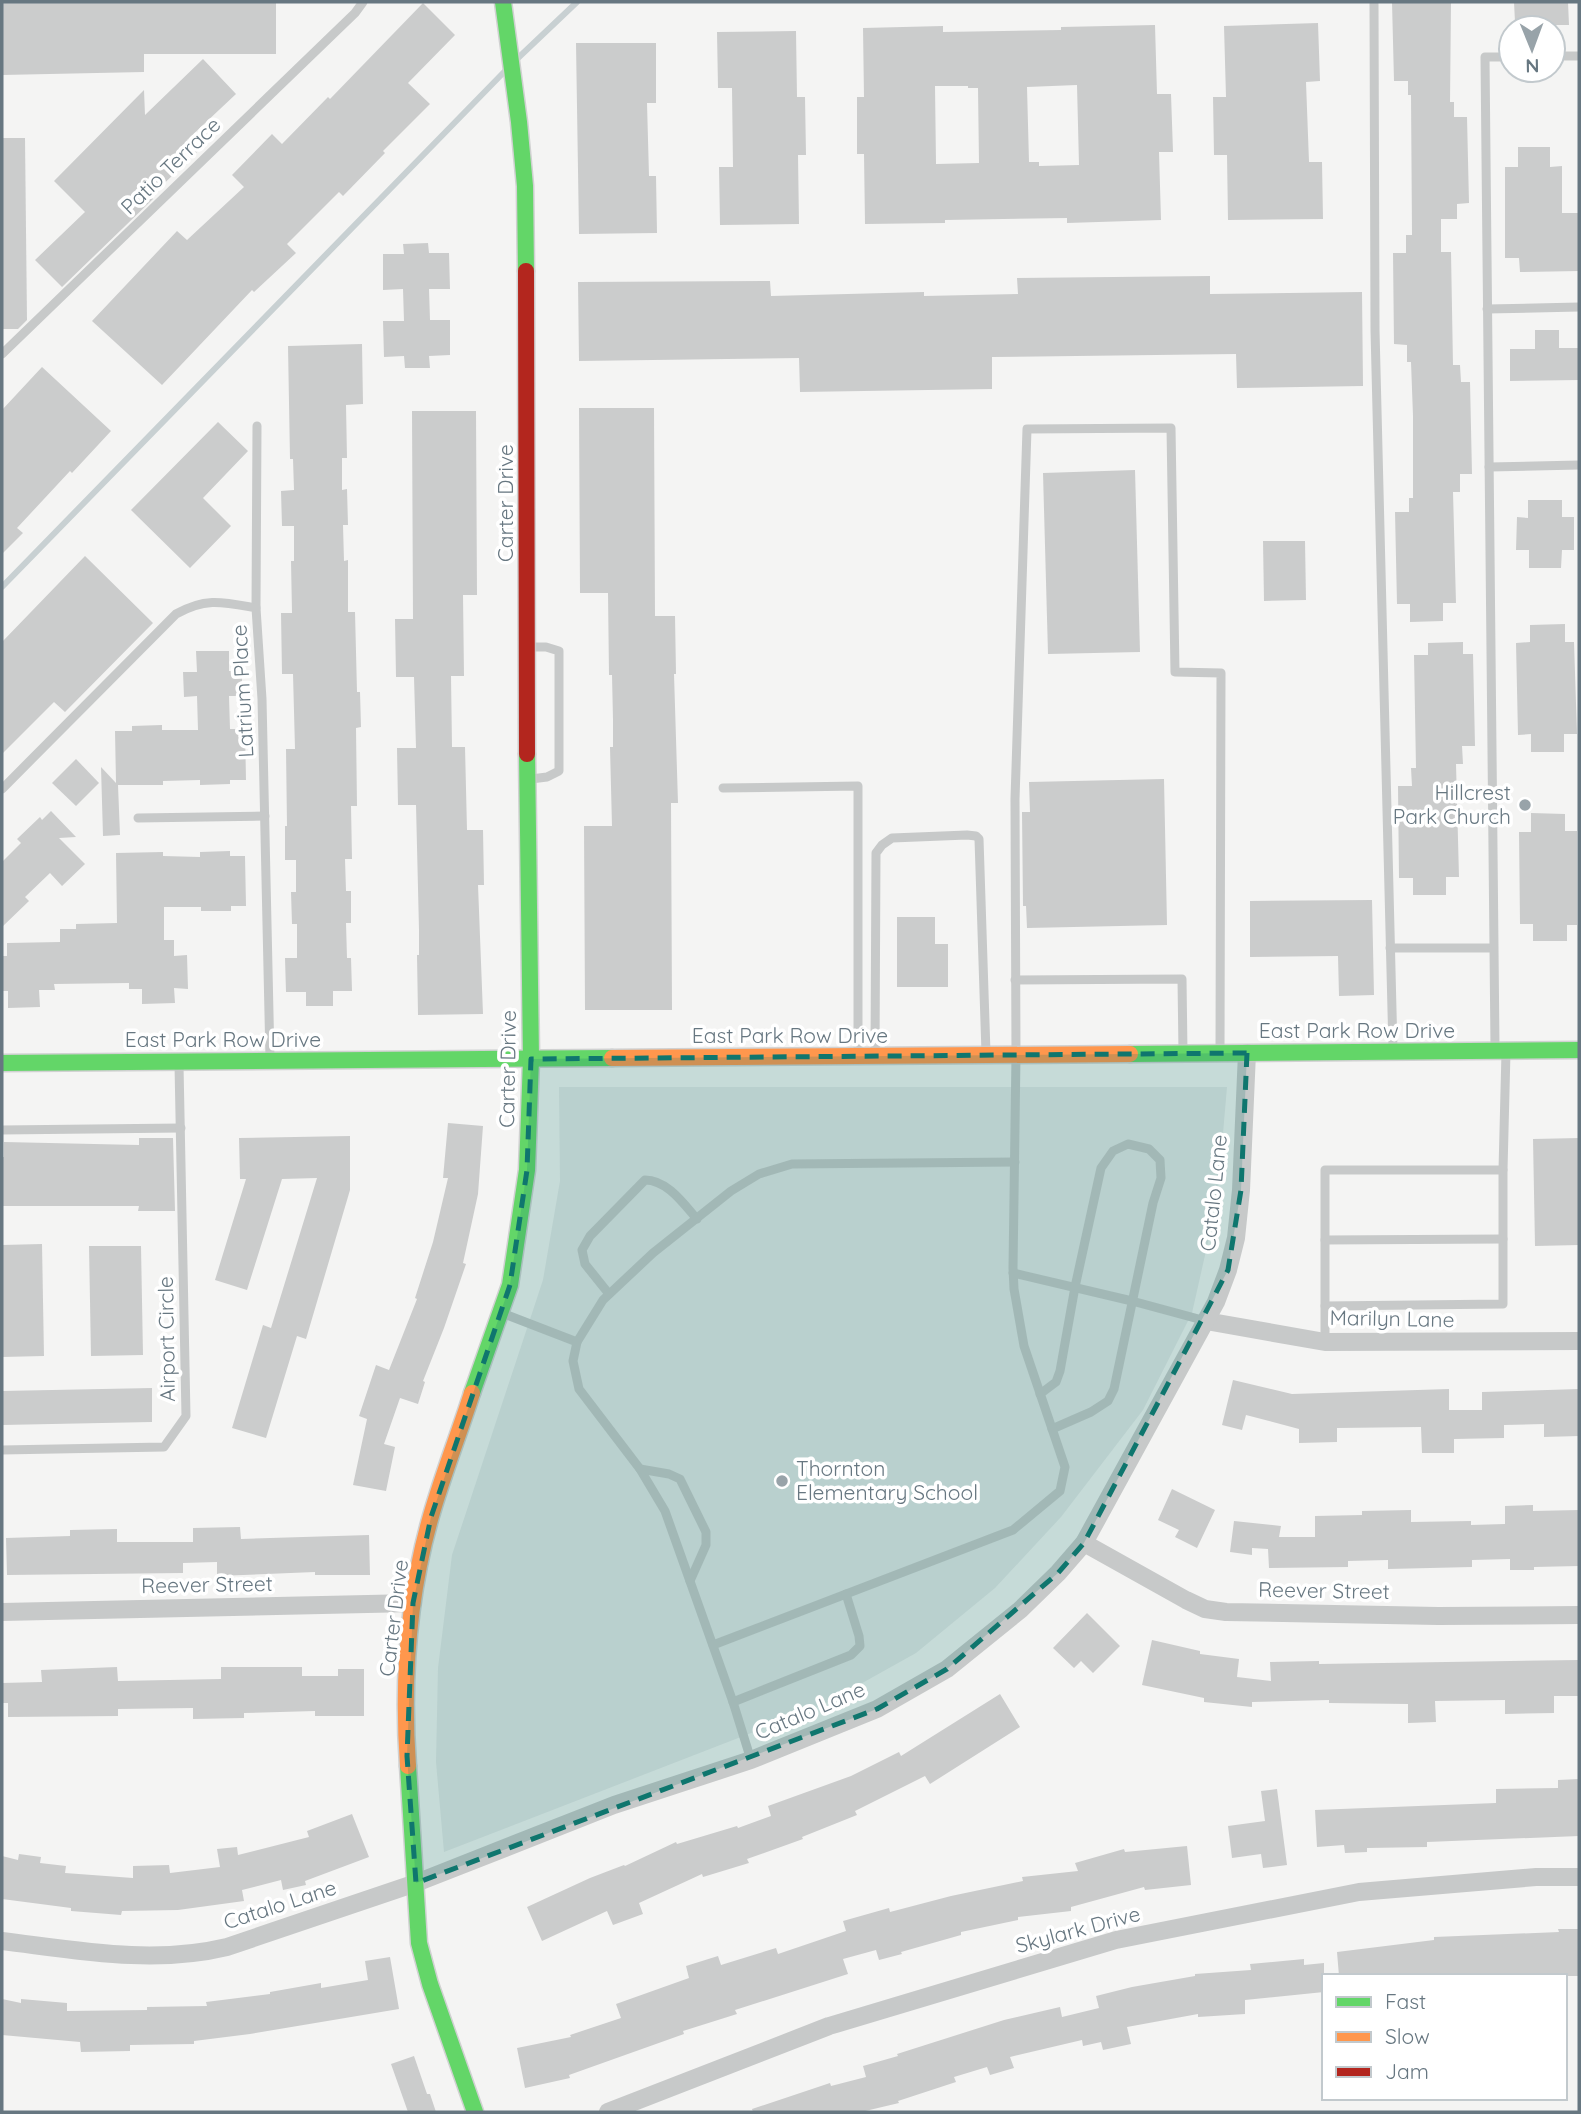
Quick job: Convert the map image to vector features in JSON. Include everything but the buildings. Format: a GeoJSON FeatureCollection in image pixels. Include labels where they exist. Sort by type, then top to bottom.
{"type":"FeatureCollection","features":[{"type":"Feature","properties":{"kind":"street","name":"Carter Drive"},"geometry":{"type":"LineString","coordinates":[[475,2112],[430,1984],[419,1943],[407,1756],[407,1667],[413,1603],[430,1517],[510,1285],[527,1170],[530,1059],[526,195],[503,2]]}},
{"type":"Feature","properties":{"kind":"street","name":"East Park Row Drive"},"geometry":{"type":"LineString","coordinates":[[2,1063],[1579,1050]]}},
{"type":"Feature","properties":{"kind":"street","name":"Catalo Lane"},"geometry":{"type":"LineString","coordinates":[[2,1941],[111,1955],[201,1953],[227,1947],[416,1883],[614,1805],[751,1760],[877,1709],[947,1669],[1020,1609],[1058,1573],[1084,1543],[1216,1302],[1236,1238],[1241,1190],[1247,1053]]}},
{"type":"Feature","properties":{"kind":"street","name":"Marilyn Lane"},"geometry":{"type":"LineString","coordinates":[[1206,1321],[1325,1342],[1579,1341]]}},
{"type":"Feature","properties":{"kind":"street","name":"Reever Street"},"geometry":{"type":"LineString","coordinates":[[1084,1543],[1205,1609],[1226,1612],[1438,1616],[1579,1615]]}},
{"type":"Feature","properties":{"kind":"street","name":"Reever Street"},"geometry":{"type":"LineString","coordinates":[[2,1612],[413,1603]]}},
{"type":"Feature","properties":{"kind":"street","name":"Skylark Drive"},"geometry":{"type":"LineString","coordinates":[[608,2112],[829,2026],[1115,1940],[1359,1892],[1536,1877],[1579,1877]]}},
{"type":"Feature","properties":{"kind":"lane","name":"Patio Terrace"},"geometry":{"type":"LineString","coordinates":[[2,354],[329,39],[363,2]]}},
{"type":"Feature","properties":{"kind":"lane"},"geometry":{"type":"LineString","coordinates":[[1374,2],[1375,330],[1393,1052]]}},
{"type":"Feature","properties":{"kind":"lane"},"geometry":{"type":"LineString","coordinates":[[1325,1306],[1503,1304],[1500,1051],[1493,948],[1485,57],[1497,57]]}},
{"type":"Feature","properties":{"kind":"lane"},"geometry":{"type":"LineString","coordinates":[[1487,309],[1579,307]]}},
{"type":"Feature","properties":{"kind":"lane"},"geometry":{"type":"LineString","coordinates":[[256,608],[257,426]]}},
{"type":"Feature","properties":{"kind":"lane"},"geometry":{"type":"LineString","coordinates":[[713,1645],[1013,1530],[1060,1491],[1065,1467],[1024,1346],[1013,1272],[1015,799],[1027,429],[1171,428],[1175,672],[1220,673],[1220,1053]]}},
{"type":"Feature","properties":{"kind":"lane"},"geometry":{"type":"LineString","coordinates":[[1489,467],[1579,465]]}},
{"type":"Feature","properties":{"kind":"lane","name":"Latrium Place"},"geometry":{"type":"LineString","coordinates":[[2,789],[176,614],[194,604],[221,602],[256,608],[262,699],[270,1061]]}},
{"type":"Feature","properties":{"kind":"lane"},"geometry":{"type":"LineString","coordinates":[[526,647],[546,647],[558,651],[560,712],[559,771],[547,777],[529,779]]}},
{"type":"Feature","properties":{"kind":"lane"},"geometry":{"type":"LineString","coordinates":[[723,788],[858,786],[867,1056]]}},
{"type":"Feature","properties":{"kind":"lane"},"geometry":{"type":"LineString","coordinates":[[138,818],[265,816]]}},
{"type":"Feature","properties":{"kind":"lane"},"geometry":{"type":"LineString","coordinates":[[867,1056],[876,853],[892,838],[967,835],[979,839],[986,1055]]}},
{"type":"Feature","properties":{"kind":"lane"},"geometry":{"type":"LineString","coordinates":[[1390,948],[1493,948]]}},
{"type":"Feature","properties":{"kind":"lane"},"geometry":{"type":"LineString","coordinates":[[1016,980],[1182,979],[1183,1054]]}},
{"type":"Feature","properties":{"kind":"lane","name":"Airport Circle"},"geometry":{"type":"LineString","coordinates":[[2,1450],[164,1447],[186,1416],[179,1062]]}},
{"type":"Feature","properties":{"kind":"lane"},"geometry":{"type":"LineString","coordinates":[[2,1130],[181,1128]]}},
{"type":"Feature","properties":{"kind":"lane"},"geometry":{"type":"LineString","coordinates":[[1040,1394],[1056,1382],[1060,1371],[1101,1168],[1113,1151],[1128,1144],[1149,1149],[1160,1160],[1161,1178],[1114,1389],[1108,1401],[1091,1412],[1052,1429]]}},
{"type":"Feature","properties":{"kind":"lane"},"geometry":{"type":"LineString","coordinates":[[751,1760],[665,1511],[640,1469],[579,1389],[573,1360],[577,1342],[603,1300],[653,1253],[731,1191],[759,1174],[792,1164],[1015,1162]]}},
{"type":"Feature","properties":{"kind":"lane"},"geometry":{"type":"LineString","coordinates":[[1325,1342],[1325,1170],[1503,1170]]}},
{"type":"Feature","properties":{"kind":"lane"},"geometry":{"type":"LineString","coordinates":[[610,1294],[584,1264],[582,1250],[590,1236],[645,1180],[654,1180],[671,1191],[697,1219]]}},
{"type":"Feature","properties":{"kind":"lane"},"geometry":{"type":"LineString","coordinates":[[1325,1240],[1503,1239]]}},
{"type":"Feature","properties":{"kind":"lane"},"geometry":{"type":"LineString","coordinates":[[1013,1272],[1206,1321]]}},
{"type":"Feature","properties":{"kind":"lane"},"geometry":{"type":"LineString","coordinates":[[500,1312],[577,1342]]}},
{"type":"Feature","properties":{"kind":"lane"},"geometry":{"type":"LineString","coordinates":[[640,1469],[670,1474],[680,1479],[706,1532],[706,1545],[690,1581]]}},
{"type":"Feature","properties":{"kind":"lane"},"geometry":{"type":"LineString","coordinates":[[733,1702],[851,1655],[860,1646],[846,1594]]}},
{"type":"Feature","properties":{"kind":"highlighted area"},"geometry":{"type":"Polygon","coordinates":[[[1247,1053],[1241,1190],[1228,1270],[1084,1543],[1058,1573],[947,1669],[877,1709],[416,1883],[407,1756],[413,1603],[431,1517],[510,1285],[527,1170],[531,1059],[1247,1053]]]}},
{"type":"Feature","properties":{"kind":"shaded area","name":"Thornton Elementary School"},"geometry":{"type":"Polygon","coordinates":[[[559,1087],[1227,1087],[1217,1202],[1192,1313],[1143,1410],[1061,1517],[995,1588],[916,1653],[821,1706],[444,1852],[436,1762],[438,1668],[452,1555],[543,1280],[560,1181],[559,1087]]]}},
{"type":"Feature","properties":{"kind":"waterway"},"geometry":{"type":"LineString","coordinates":[[518,58],[577,2]]}},
{"type":"Feature","properties":{"kind":"waterway"},"geometry":{"type":"LineString","coordinates":[[2,587],[505,71]]}},
{"type":"Feature","properties":{"kind":"traffic: fast"},"geometry":{"type":"LineString","coordinates":[[503,2],[525,186],[526,271]]}},
{"type":"Feature","properties":{"kind":"traffic: fast"},"geometry":{"type":"LineString","coordinates":[[472,1393],[510,1285],[527,1170],[531,1059],[527,754]]}},
{"type":"Feature","properties":{"kind":"traffic: fast"},"geometry":{"type":"LineString","coordinates":[[1130,1054],[1579,1050]]}},
{"type":"Feature","properties":{"kind":"traffic: fast"},"geometry":{"type":"LineString","coordinates":[[2,1063],[612,1058]]}},
{"type":"Feature","properties":{"kind":"traffic: fast"},"geometry":{"type":"LineString","coordinates":[[408,1766],[419,1943],[430,1984],[475,2112]]}},
{"type":"Feature","properties":{"kind":"traffic: slow"},"geometry":{"type":"LineString","coordinates":[[612,1058],[1130,1054]]}},
{"type":"Feature","properties":{"kind":"traffic: slow"},"geometry":{"type":"LineString","coordinates":[[408,1766],[407,1671],[417,1577],[436,1500],[472,1393]]}},
{"type":"Feature","properties":{"kind":"traffic: jam"},"geometry":{"type":"LineString","coordinates":[[526,271],[527,754]]}},
{"type":"Feature","properties":{"kind":"place","name":"Hillcrest Park Church"},"geometry":{"type":"Point","coordinates":[1525,805]}},
{"type":"Feature","properties":{"kind":"place","name":"Thornton Elementary School"},"geometry":{"type":"Point","coordinates":[782,1481]}}]}
